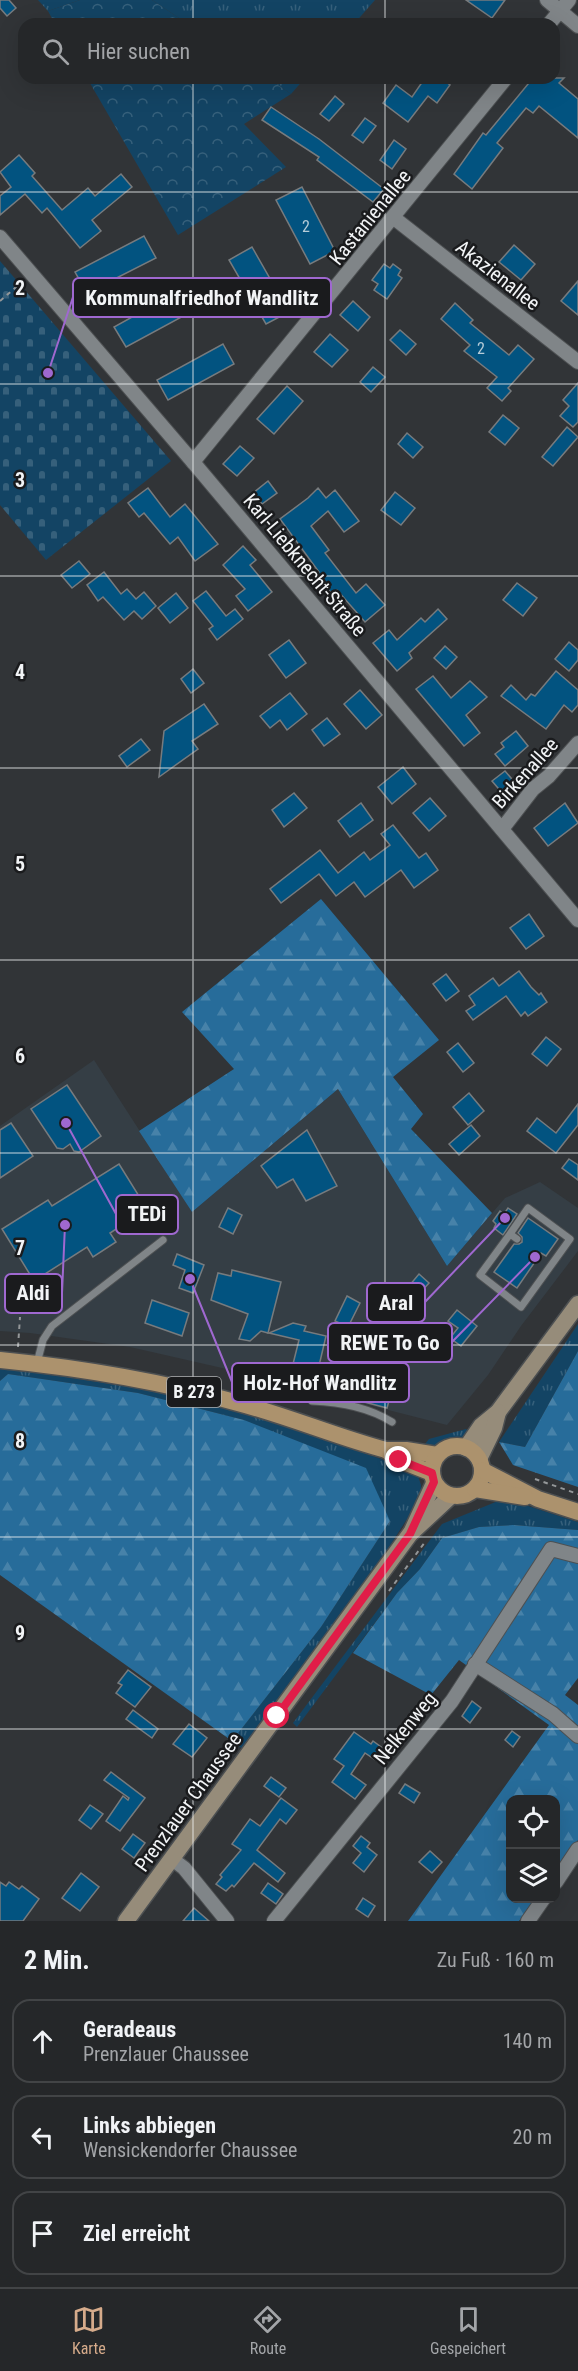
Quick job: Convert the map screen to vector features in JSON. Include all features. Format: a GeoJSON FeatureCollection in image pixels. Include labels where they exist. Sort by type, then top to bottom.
{"type":"FeatureCollection","features":[{"type":"Feature","properties":{"kind":"main road"},"geometry":{"type":"LineString","coordinates":[[466,1448],[481,1426],[498,1412],[578,1304]]}},
{"type":"Feature","properties":{"kind":"main road","name":"B 273"},"geometry":{"type":"LineString","coordinates":[[0,1360],[100,1371],[180,1388],[240,1403],[386,1450],[406,1450],[437,1455]]}},
{"type":"Feature","properties":{"kind":"main road"},"geometry":{"type":"LineString","coordinates":[[498,1412],[480,1464],[479,1483],[475,1489],[460,1496],[451,1496],[444,1493],[433,1478],[437,1455],[450,1447],[466,1448],[480,1464],[538,1499]]}},
{"type":"Feature","properties":{"kind":"main road","name":"B 273"},"geometry":{"type":"LineString","coordinates":[[386,1450],[399,1460],[433,1478]]}},
{"type":"Feature","properties":{"kind":"main road","name":"Prenzlauer Chaussee"},"geometry":{"type":"LineString","coordinates":[[410,1534],[433,1478]]}},
{"type":"Feature","properties":{"kind":"main road"},"geometry":{"type":"LineString","coordinates":[[475,1489],[538,1499],[578,1512]]}},
{"type":"Feature","properties":{"kind":"main road","name":"Prenzlauer Chaussee"},"geometry":{"type":"LineString","coordinates":[[126,1921],[410,1534],[451,1496]]}},
{"type":"Feature","properties":{"kind":"street"},"geometry":{"type":"LineString","coordinates":[[547,0],[578,26]]}},
{"type":"Feature","properties":{"kind":"street"},"geometry":{"type":"LineString","coordinates":[[554,18],[569,0]]}},
{"type":"Feature","properties":{"kind":"street","name":"Kastanienallee"},"geometry":{"type":"LineString","coordinates":[[193,462],[501,84]]}},
{"type":"Feature","properties":{"kind":"street","name":"Akazienallee"},"geometry":{"type":"LineString","coordinates":[[394,218],[578,362]]}},
{"type":"Feature","properties":{"kind":"street","name":"Karl-Liebknecht-Straße"},"geometry":{"type":"LineString","coordinates":[[0,237],[193,462],[578,920]]}},
{"type":"Feature","properties":{"kind":"street","name":"Birkenallee"},"geometry":{"type":"LineString","coordinates":[[502,829],[533,789],[549,776],[578,743]]}},
{"type":"Feature","properties":{"kind":"street","name":"Nelkenweg"},"geometry":{"type":"LineString","coordinates":[[274,1921],[452,1701],[551,1549],[578,1556]]}},
{"type":"Feature","properties":{"kind":"street"},"geometry":{"type":"LineString","coordinates":[[475,1664],[553,1714],[578,1736]]}},
{"type":"Feature","properties":{"kind":"street"},"geometry":{"type":"LineString","coordinates":[[560,1875],[578,1849]]}},
{"type":"Feature","properties":{"kind":"street"},"geometry":{"type":"LineString","coordinates":[[172,1859],[184,1868],[227,1921]]}},
{"type":"Feature","properties":{"kind":"street"},"geometry":{"type":"LineString","coordinates":[[528,1921],[541,1903]]}},
{"type":"Feature","properties":{"kind":"lane"},"geometry":{"type":"LineString","coordinates":[[528,1208],[574,1238],[521,1307],[480,1275],[510,1234],[528,1208]]}},
{"type":"Feature","properties":{"kind":"lane"},"geometry":{"type":"LineString","coordinates":[[510,1234],[517,1239]]}},
{"type":"Feature","properties":{"kind":"lane"},"geometry":{"type":"LineString","coordinates":[[37,1363],[43,1340],[52,1326],[164,1240]]}},
{"type":"Feature","properties":{"kind":"lane"},"geometry":{"type":"LineString","coordinates":[[312,1401],[337,1402],[378,1413],[392,1422]]}},
{"type":"Feature","properties":{"kind":"path"},"geometry":{"type":"LineString","coordinates":[[0,301],[31,275]]}},
{"type":"Feature","properties":{"kind":"path"},"geometry":{"type":"LineString","coordinates":[[18,1347],[20,1317]]}},
{"type":"Feature","properties":{"kind":"path"},"geometry":{"type":"LineString","coordinates":[[534,1479],[578,1494]]}},
{"type":"Feature","properties":{"kind":"shaded area"},"geometry":{"type":"Polygon","coordinates":[[[94,1060],[192,1212],[338,1089],[447,1266],[505,1198],[540,1182],[578,1208],[578,1251],[521,1326],[488,1375],[447,1425],[130,1347],[0,1331],[0,1126],[94,1060]]]}},
{"type":"Feature","properties":{"kind":"green space"},"geometry":{"type":"Polygon","coordinates":[[[38,0],[80,0],[48,11],[38,0]]]}},
{"type":"Feature","properties":{"kind":"green space"},"geometry":{"type":"Polygon","coordinates":[[[80,0],[152,0],[179,18],[52,18],[48,11],[80,0]]]}},
{"type":"Feature","properties":{"kind":"green space"},"geometry":{"type":"Polygon","coordinates":[[[152,0],[375,0],[359,18],[179,18],[152,0]]]}},
{"type":"Feature","properties":{"kind":"green space"},"geometry":{"type":"Polygon","coordinates":[[[90,84],[277,84],[291,94],[244,124],[286,167],[178,235],[90,84]]]}},
{"type":"Feature","properties":{"kind":"green space"},"geometry":{"type":"Polygon","coordinates":[[[277,84],[300,84],[291,94],[277,84]]]}},
{"type":"Feature","properties":{"kind":"green space"},"geometry":{"type":"Polygon","coordinates":[[[0,261],[171,461],[46,560],[0,505],[0,261]]]}},
{"type":"Feature","properties":{"kind":"green space"},"geometry":{"type":"Polygon","coordinates":[[[321,899],[439,1040],[393,1077],[423,1114],[411,1129],[492,1213],[447,1266],[338,1089],[192,1212],[139,1131],[234,1069],[182,1012],[321,899]]]}},
{"type":"Feature","properties":{"kind":"green space"},"geometry":{"type":"Polygon","coordinates":[[[578,1324],[578,1351],[525,1447],[499,1442],[578,1324]]]}},
{"type":"Feature","properties":{"kind":"green space"},"geometry":{"type":"Polygon","coordinates":[[[578,1351],[578,1487],[513,1465],[499,1442],[525,1447],[578,1351]]]}},
{"type":"Feature","properties":{"kind":"green space"},"geometry":{"type":"Polygon","coordinates":[[[0,1367],[157,1391],[247,1414],[417,1473],[421,1485],[421,1497],[370,1577],[244,1750],[232,1741],[321,1627],[390,1521],[244,1420],[138,1393],[8,1374],[0,1381],[0,1367]]]}},
{"type":"Feature","properties":{"kind":"green space"},"geometry":{"type":"Polygon","coordinates":[[[8,1374],[138,1393],[244,1420],[366,1468],[390,1521],[321,1627],[232,1741],[0,1575],[0,1381],[8,1374]]]}},
{"type":"Feature","properties":{"kind":"green space"},"geometry":{"type":"Polygon","coordinates":[[[466,1429],[472,1434],[448,1444],[422,1448],[429,1439],[466,1429]]]}},
{"type":"Feature","properties":{"kind":"green space"},"geometry":{"type":"Polygon","coordinates":[[[500,1497],[578,1522],[578,1530],[513,1525],[479,1527],[442,1538],[420,1569],[397,1593],[297,1727],[293,1723],[442,1524],[498,1501],[500,1497]]]}},
{"type":"Feature","properties":{"kind":"green space"},"geometry":{"type":"Polygon","coordinates":[[[513,1525],[578,1530],[578,1678],[565,1695],[578,1705],[578,1840],[560,1865],[560,1795],[506,1795],[506,1903],[532,1903],[519,1921],[408,1921],[549,1725],[459,1660],[431,1695],[353,1653],[397,1593],[420,1569],[442,1538],[479,1527],[513,1525]]]}},
{"type":"Feature","properties":{"kind":"building"},"geometry":{"type":"Polygon","coordinates":[[[0,0],[9,0],[16,8],[7,16],[0,8],[0,0]]]}},
{"type":"Feature","properties":{"kind":"building"},"geometry":{"type":"Polygon","coordinates":[[[466,0],[505,0],[492,18],[466,0]]]}},
{"type":"Feature","properties":{"kind":"building"},"geometry":{"type":"Polygon","coordinates":[[[421,84],[450,85],[437,103],[428,96],[408,122],[383,103],[396,85],[412,97],[421,84]]]}},
{"type":"Feature","properties":{"kind":"building"},"geometry":{"type":"Polygon","coordinates":[[[528,84],[560,84],[578,99],[578,138],[539,106],[533,113],[526,108],[497,143],[503,148],[472,189],[454,174],[483,133],[486,135],[528,84]]]}},
{"type":"Feature","properties":{"kind":"building"},"geometry":{"type":"Polygon","coordinates":[[[335,96],[344,104],[329,121],[320,114],[335,96]]]}},
{"type":"Feature","properties":{"kind":"building"},"geometry":{"type":"Polygon","coordinates":[[[271,107],[319,139],[384,189],[373,202],[317,160],[319,157],[262,120],[271,107]]]}},
{"type":"Feature","properties":{"kind":"building"},"geometry":{"type":"Polygon","coordinates":[[[365,118],[376,126],[363,143],[352,135],[365,118]]]}},
{"type":"Feature","properties":{"kind":"building"},"geometry":{"type":"Polygon","coordinates":[[[394,140],[406,149],[392,169],[380,160],[394,140]]]}},
{"type":"Feature","properties":{"kind":"building"},"geometry":{"type":"Polygon","coordinates":[[[19,155],[35,173],[32,176],[62,210],[88,188],[95,196],[121,174],[132,187],[92,220],[101,231],[80,248],[47,208],[42,213],[25,194],[0,215],[0,196],[11,187],[0,172],[19,155]]]}},
{"type":"Feature","properties":{"kind":"building"},"geometry":{"type":"Polygon","coordinates":[[[302,187],[335,251],[310,264],[276,200],[302,187]]]}},
{"type":"Feature","properties":{"kind":"building"},"geometry":{"type":"Polygon","coordinates":[[[144,236],[156,258],[87,293],[75,272],[144,236]]]}},
{"type":"Feature","properties":{"kind":"building"},"geometry":{"type":"Polygon","coordinates":[[[514,245],[535,264],[521,280],[499,262],[514,245]]]}},
{"type":"Feature","properties":{"kind":"building"},"geometry":{"type":"Polygon","coordinates":[[[252,247],[289,312],[266,324],[229,260],[252,247]]]}},
{"type":"Feature","properties":{"kind":"building"},"geometry":{"type":"Polygon","coordinates":[[[384,264],[390,268],[393,264],[401,270],[398,275],[402,278],[387,299],[374,290],[378,284],[372,280],[384,264]]]}},
{"type":"Feature","properties":{"kind":"building"},"geometry":{"type":"Polygon","coordinates":[[[578,281],[578,315],[561,301],[578,281]]]}},
{"type":"Feature","properties":{"kind":"building"},"geometry":{"type":"Polygon","coordinates":[[[188,286],[200,307],[126,347],[114,327],[188,286]]]}},
{"type":"Feature","properties":{"kind":"building"},"geometry":{"type":"Polygon","coordinates":[[[353,301],[370,317],[358,331],[340,315],[353,301]]]}},
{"type":"Feature","properties":{"kind":"building"},"geometry":{"type":"Polygon","coordinates":[[[455,303],[473,320],[470,323],[509,355],[518,345],[534,359],[508,388],[511,391],[502,401],[487,388],[497,377],[464,351],[470,345],[441,319],[455,303]]]}},
{"type":"Feature","properties":{"kind":"building"},"geometry":{"type":"Polygon","coordinates":[[[400,330],[416,344],[406,355],[390,340],[400,330]]]}},
{"type":"Feature","properties":{"kind":"building"},"geometry":{"type":"Polygon","coordinates":[[[330,334],[348,350],[332,367],[314,352],[330,334]]]}},
{"type":"Feature","properties":{"kind":"building"},"geometry":{"type":"Polygon","coordinates":[[[223,344],[234,364],[168,400],[157,380],[223,344]]]}},
{"type":"Feature","properties":{"kind":"building"},"geometry":{"type":"Polygon","coordinates":[[[373,367],[385,377],[371,392],[360,382],[373,367]]]}},
{"type":"Feature","properties":{"kind":"building"},"geometry":{"type":"Polygon","coordinates":[[[578,383],[578,422],[573,427],[560,416],[569,406],[563,400],[578,383]]]}},
{"type":"Feature","properties":{"kind":"building"},"geometry":{"type":"Polygon","coordinates":[[[287,386],[303,401],[274,434],[257,419],[287,386]]]}},
{"type":"Feature","properties":{"kind":"building"},"geometry":{"type":"Polygon","coordinates":[[[503,415],[519,428],[505,445],[489,432],[503,415]]]}},
{"type":"Feature","properties":{"kind":"building"},"geometry":{"type":"Polygon","coordinates":[[[567,427],[578,437],[553,466],[542,457],[567,427]]]}},
{"type":"Feature","properties":{"kind":"building"},"geometry":{"type":"Polygon","coordinates":[[[407,433],[423,447],[413,458],[398,444],[407,433]]]}},
{"type":"Feature","properties":{"kind":"building"},"geometry":{"type":"Polygon","coordinates":[[[240,446],[254,458],[237,476],[223,464],[240,446]]]}},
{"type":"Feature","properties":{"kind":"building"},"geometry":{"type":"Polygon","coordinates":[[[268,481],[277,493],[262,504],[253,493],[268,481]]]}},
{"type":"Feature","properties":{"kind":"building"},"geometry":{"type":"Polygon","coordinates":[[[148,488],[170,517],[185,504],[218,544],[195,561],[178,537],[170,544],[144,513],[139,517],[128,503],[148,488]]]}},
{"type":"Feature","properties":{"kind":"building"},"geometry":{"type":"Polygon","coordinates":[[[318,488],[326,498],[335,490],[359,521],[344,532],[328,511],[311,526],[329,550],[325,553],[356,593],[366,584],[385,605],[365,622],[337,590],[332,594],[316,574],[319,572],[280,519],[318,488]]]}},
{"type":"Feature","properties":{"kind":"building"},"geometry":{"type":"Polygon","coordinates":[[[395,492],[415,508],[401,525],[381,510],[395,492]]]}},
{"type":"Feature","properties":{"kind":"building"},"geometry":{"type":"Polygon","coordinates":[[[243,546],[256,560],[250,565],[272,592],[248,611],[236,596],[245,589],[223,565],[243,546]]]}},
{"type":"Feature","properties":{"kind":"building"},"geometry":{"type":"Polygon","coordinates":[[[79,561],[90,574],[72,588],[61,575],[79,561]]]}},
{"type":"Feature","properties":{"kind":"building"},"geometry":{"type":"Polygon","coordinates":[[[104,572],[121,594],[127,589],[136,599],[144,592],[156,606],[142,619],[134,611],[124,620],[103,597],[98,601],[87,585],[104,572]]]}},
{"type":"Feature","properties":{"kind":"building"},"geometry":{"type":"Polygon","coordinates":[[[517,583],[537,598],[523,616],[503,600],[517,583]]]}},
{"type":"Feature","properties":{"kind":"building"},"geometry":{"type":"Polygon","coordinates":[[[206,591],[226,616],[235,609],[243,619],[217,640],[209,629],[213,626],[193,601],[206,591]]]}},
{"type":"Feature","properties":{"kind":"building"},"geometry":{"type":"Polygon","coordinates":[[[176,593],[188,608],[170,623],[158,608],[176,593]]]}},
{"type":"Feature","properties":{"kind":"building"},"geometry":{"type":"Polygon","coordinates":[[[438,609],[447,619],[409,653],[412,658],[397,671],[373,643],[389,630],[397,640],[421,618],[425,622],[438,609]]]}},
{"type":"Feature","properties":{"kind":"building"},"geometry":{"type":"Polygon","coordinates":[[[289,640],[306,663],[286,678],[269,655],[289,640]]]}},
{"type":"Feature","properties":{"kind":"building"},"geometry":{"type":"Polygon","coordinates":[[[569,642],[578,650],[578,660],[569,671],[555,659],[569,642]]]}},
{"type":"Feature","properties":{"kind":"building"},"geometry":{"type":"Polygon","coordinates":[[[445,646],[457,657],[446,669],[434,658],[445,646]]]}},
{"type":"Feature","properties":{"kind":"building"},"geometry":{"type":"Polygon","coordinates":[[[193,669],[204,683],[191,693],[181,679],[193,669]]]}},
{"type":"Feature","properties":{"kind":"building"},"geometry":{"type":"Polygon","coordinates":[[[556,671],[578,690],[578,705],[572,712],[564,705],[546,729],[501,696],[511,685],[526,700],[531,694],[535,696],[556,671]]]}},
{"type":"Feature","properties":{"kind":"building"},"geometry":{"type":"Polygon","coordinates":[[[433,676],[451,698],[470,681],[487,697],[466,715],[480,733],[464,746],[416,689],[433,676]]]}},
{"type":"Feature","properties":{"kind":"building"},"geometry":{"type":"Polygon","coordinates":[[[360,690],[382,715],[366,729],[344,704],[360,690]]]}},
{"type":"Feature","properties":{"kind":"building"},"geometry":{"type":"Polygon","coordinates":[[[290,693],[307,714],[287,730],[280,720],[270,728],[260,716],[290,693]]]}},
{"type":"Feature","properties":{"kind":"building"},"geometry":{"type":"Polygon","coordinates":[[[204,704],[218,724],[192,741],[198,749],[159,777],[164,731],[204,704]]]}},
{"type":"Feature","properties":{"kind":"building"},"geometry":{"type":"Polygon","coordinates":[[[327,718],[340,734],[324,746],[312,730],[327,718]]]}},
{"type":"Feature","properties":{"kind":"building"},"geometry":{"type":"Polygon","coordinates":[[[516,731],[528,746],[505,766],[495,754],[504,747],[501,743],[516,731]]]}},
{"type":"Feature","properties":{"kind":"building"},"geometry":{"type":"Polygon","coordinates":[[[141,739],[150,750],[127,767],[119,756],[141,739]]]}},
{"type":"Feature","properties":{"kind":"building"},"geometry":{"type":"Polygon","coordinates":[[[403,767],[416,784],[392,804],[378,787],[403,767]]]}},
{"type":"Feature","properties":{"kind":"building"},"geometry":{"type":"Polygon","coordinates":[[[505,771],[517,785],[504,795],[492,781],[505,771]]]}},
{"type":"Feature","properties":{"kind":"building"},"geometry":{"type":"Polygon","coordinates":[[[294,793],[307,808],[284,827],[272,810],[294,793]]]}},
{"type":"Feature","properties":{"kind":"building"},"geometry":{"type":"Polygon","coordinates":[[[430,798],[446,816],[429,831],[413,813],[430,798]]]}},
{"type":"Feature","properties":{"kind":"building"},"geometry":{"type":"Polygon","coordinates":[[[361,803],[373,820],[350,837],[338,821],[361,803]]]}},
{"type":"Feature","properties":{"kind":"building"},"geometry":{"type":"Polygon","coordinates":[[[565,803],[578,823],[548,846],[534,828],[565,803]]]}},
{"type":"Feature","properties":{"kind":"building"},"geometry":{"type":"Polygon","coordinates":[[[393,825],[419,858],[426,853],[438,870],[414,888],[401,870],[365,897],[354,882],[336,896],[319,874],[281,903],[270,889],[320,850],[338,873],[364,852],[370,860],[390,845],[381,834],[393,825]]]}},
{"type":"Feature","properties":{"kind":"building"},"geometry":{"type":"Polygon","coordinates":[[[529,914],[544,936],[526,949],[510,928],[529,914]]]}},
{"type":"Feature","properties":{"kind":"building"},"geometry":{"type":"Polygon","coordinates":[[[519,971],[531,987],[539,995],[541,993],[547,1002],[528,1016],[525,1012],[521,1016],[506,996],[473,1020],[466,1011],[475,1005],[469,996],[493,978],[499,986],[519,971]]]}},
{"type":"Feature","properties":{"kind":"building"},"geometry":{"type":"Polygon","coordinates":[[[446,974],[459,991],[446,1001],[433,984],[446,974]]]}},
{"type":"Feature","properties":{"kind":"building"},"geometry":{"type":"Polygon","coordinates":[[[546,1037],[561,1049],[547,1066],[532,1054],[546,1037]]]}},
{"type":"Feature","properties":{"kind":"building"},"geometry":{"type":"Polygon","coordinates":[[[458,1043],[474,1063],[463,1072],[447,1052],[458,1043]]]}},
{"type":"Feature","properties":{"kind":"building"},"geometry":{"type":"Polygon","coordinates":[[[67,1085],[101,1136],[79,1152],[74,1151],[70,1144],[63,1149],[57,1148],[31,1109],[67,1085]]]}},
{"type":"Feature","properties":{"kind":"building"},"geometry":{"type":"Polygon","coordinates":[[[469,1093],[484,1111],[468,1125],[453,1107],[469,1093]]]}},
{"type":"Feature","properties":{"kind":"building"},"geometry":{"type":"Polygon","coordinates":[[[578,1104],[578,1125],[556,1153],[527,1131],[537,1118],[556,1133],[578,1104]]]}},
{"type":"Feature","properties":{"kind":"building"},"geometry":{"type":"Polygon","coordinates":[[[11,1123],[33,1156],[0,1178],[0,1130],[11,1123]]]}},
{"type":"Feature","properties":{"kind":"building"},"geometry":{"type":"Polygon","coordinates":[[[471,1125],[480,1136],[459,1155],[449,1144],[471,1125]]]}},
{"type":"Feature","properties":{"kind":"building"},"geometry":{"type":"Polygon","coordinates":[[[307,1130],[337,1186],[306,1201],[293,1179],[277,1188],[261,1166],[307,1130]]]}},
{"type":"Feature","properties":{"kind":"building"},"geometry":{"type":"Polygon","coordinates":[[[569,1159],[578,1165],[578,1180],[562,1168],[569,1159]]]}},
{"type":"Feature","properties":{"kind":"building"},"geometry":{"type":"Polygon","coordinates":[[[119,1164],[147,1209],[110,1233],[116,1242],[93,1257],[87,1247],[34,1281],[2,1229],[48,1200],[52,1206],[119,1164]]]}},
{"type":"Feature","properties":{"kind":"building"},"geometry":{"type":"Polygon","coordinates":[[[228,1208],[242,1215],[233,1234],[219,1227],[228,1208]]]}},
{"type":"Feature","properties":{"kind":"building"},"geometry":{"type":"Polygon","coordinates":[[[508,1208],[517,1214],[503,1235],[494,1228],[496,1224],[493,1221],[500,1211],[504,1214],[508,1208]]]}},
{"type":"Feature","properties":{"kind":"building"},"geometry":{"type":"Polygon","coordinates":[[[528,1218],[558,1239],[546,1256],[541,1253],[517,1288],[494,1272],[514,1244],[522,1242],[522,1237],[518,1233],[528,1218]]]}},
{"type":"Feature","properties":{"kind":"building"},"geometry":{"type":"Polygon","coordinates":[[[177,1254],[204,1265],[193,1293],[179,1288],[185,1270],[173,1265],[177,1254]]]}},
{"type":"Feature","properties":{"kind":"building"},"geometry":{"type":"Polygon","coordinates":[[[232,1270],[281,1282],[268,1333],[261,1331],[250,1341],[239,1339],[248,1314],[211,1300],[218,1273],[231,1276],[232,1270]]]}},
{"type":"Feature","properties":{"kind":"building"},"geometry":{"type":"Polygon","coordinates":[[[419,1274],[429,1283],[408,1306],[399,1298],[419,1274]]]}},
{"type":"Feature","properties":{"kind":"building"},"geometry":{"type":"Polygon","coordinates":[[[347,1296],[360,1303],[348,1327],[335,1321],[347,1296]]]}},
{"type":"Feature","properties":{"kind":"building"},"geometry":{"type":"Polygon","coordinates":[[[152,1300],[189,1313],[182,1336],[145,1323],[152,1300]]]}},
{"type":"Feature","properties":{"kind":"building"},"geometry":{"type":"Polygon","coordinates":[[[457,1310],[477,1326],[461,1346],[450,1338],[458,1328],[448,1321],[457,1310]]]}},
{"type":"Feature","properties":{"kind":"building"},"geometry":{"type":"Polygon","coordinates":[[[389,1318],[415,1338],[393,1367],[385,1392],[391,1393],[387,1408],[334,1394],[338,1379],[355,1383],[364,1352],[389,1318]]]}},
{"type":"Feature","properties":{"kind":"building"},"geometry":{"type":"Polygon","coordinates":[[[293,1323],[306,1326],[304,1331],[326,1336],[318,1370],[293,1364],[299,1340],[269,1333],[293,1323]]]}},
{"type":"Feature","properties":{"kind":"building"},"geometry":{"type":"Polygon","coordinates":[[[128,1670],[151,1687],[135,1707],[116,1693],[122,1685],[118,1683],[128,1670]]]}},
{"type":"Feature","properties":{"kind":"building"},"geometry":{"type":"Polygon","coordinates":[[[472,1701],[481,1708],[470,1723],[462,1716],[472,1701]]]}},
{"type":"Feature","properties":{"kind":"building"},"geometry":{"type":"Polygon","coordinates":[[[133,1710],[158,1729],[152,1738],[126,1719],[133,1710]]]}},
{"type":"Feature","properties":{"kind":"building"},"geometry":{"type":"Polygon","coordinates":[[[189,1724],[207,1738],[192,1757],[173,1744],[189,1724]]]}},
{"type":"Feature","properties":{"kind":"building"},"geometry":{"type":"Polygon","coordinates":[[[512,1731],[520,1737],[513,1747],[505,1740],[512,1731]]]}},
{"type":"Feature","properties":{"kind":"building"},"geometry":{"type":"Polygon","coordinates":[[[354,1732],[371,1744],[373,1741],[388,1752],[380,1763],[365,1753],[351,1774],[366,1785],[355,1799],[332,1782],[344,1766],[334,1759],[354,1732]]]}},
{"type":"Feature","properties":{"kind":"building"},"geometry":{"type":"Polygon","coordinates":[[[111,1772],[145,1798],[120,1831],[106,1821],[123,1796],[128,1800],[129,1798],[104,1780],[111,1772]]]}},
{"type":"Feature","properties":{"kind":"building"},"geometry":{"type":"Polygon","coordinates":[[[271,1777],[286,1788],[279,1797],[264,1786],[271,1777]]]}},
{"type":"Feature","properties":{"kind":"building"},"geometry":{"type":"Polygon","coordinates":[[[405,1784],[420,1793],[414,1803],[399,1793],[405,1784]]]}},
{"type":"Feature","properties":{"kind":"building"},"geometry":{"type":"Polygon","coordinates":[[[281,1798],[297,1810],[286,1824],[280,1819],[257,1850],[285,1873],[278,1882],[254,1863],[234,1887],[232,1885],[226,1891],[216,1884],[222,1877],[220,1875],[241,1850],[232,1844],[250,1819],[260,1826],[281,1798]]]}},
{"type":"Feature","properties":{"kind":"building"},"geometry":{"type":"Polygon","coordinates":[[[90,1805],[103,1814],[91,1829],[79,1820],[90,1805]]]}},
{"type":"Feature","properties":{"kind":"building"},"geometry":{"type":"Polygon","coordinates":[[[133,1834],[145,1843],[134,1858],[122,1849],[133,1834]]]}},
{"type":"Feature","properties":{"kind":"building"},"geometry":{"type":"Polygon","coordinates":[[[361,1836],[370,1843],[367,1847],[377,1855],[364,1872],[353,1863],[361,1853],[353,1846],[361,1836]]]}},
{"type":"Feature","properties":{"kind":"building"},"geometry":{"type":"Polygon","coordinates":[[[430,1851],[442,1862],[432,1873],[419,1862],[430,1851]]]}},
{"type":"Feature","properties":{"kind":"building"},"geometry":{"type":"Polygon","coordinates":[[[81,1873],[99,1887],[80,1911],[62,1898],[81,1873]]]}},
{"type":"Feature","properties":{"kind":"building"},"geometry":{"type":"Polygon","coordinates":[[[0,1882],[6,1886],[9,1882],[19,1889],[22,1886],[39,1899],[23,1921],[0,1921],[0,1882]]]}},
{"type":"Feature","properties":{"kind":"building"},"geometry":{"type":"Polygon","coordinates":[[[268,1883],[283,1894],[276,1904],[261,1893],[268,1883]]]}},
{"type":"Feature","properties":{"kind":"building"},"geometry":{"type":"Polygon","coordinates":[[[363,1898],[375,1906],[368,1917],[356,1909],[363,1898]]]}},
{"type":"Feature","properties":{"kind":"building"},"geometry":{"type":"Polygon","coordinates":[[[194,1908],[209,1921],[183,1921],[194,1908]]]}},
{"type":"Feature","properties":{"kind":"place","name":"Kommunalfriedhof Wandlitz"},"geometry":{"type":"Point","coordinates":[48,373]}},
{"type":"Feature","properties":{"kind":"place","name":"TEDi"},"geometry":{"type":"Point","coordinates":[66,1123]}},
{"type":"Feature","properties":{"kind":"place","name":"Aral"},"geometry":{"type":"Point","coordinates":[505,1218]}},
{"type":"Feature","properties":{"kind":"place","name":"Aldi"},"geometry":{"type":"Point","coordinates":[65,1225]}},
{"type":"Feature","properties":{"kind":"place","name":"REWE To Go"},"geometry":{"type":"Point","coordinates":[535,1257]}},
{"type":"Feature","properties":{"kind":"place","name":"Holz-Hof Wandlitz"},"geometry":{"type":"Point","coordinates":[190,1279]}},
{"type":"Feature","properties":{"kind":"route"},"geometry":{"type":"LineString","coordinates":[[277,1716],[410,1534],[434,1482],[432,1473],[399,1460]]}}]}
